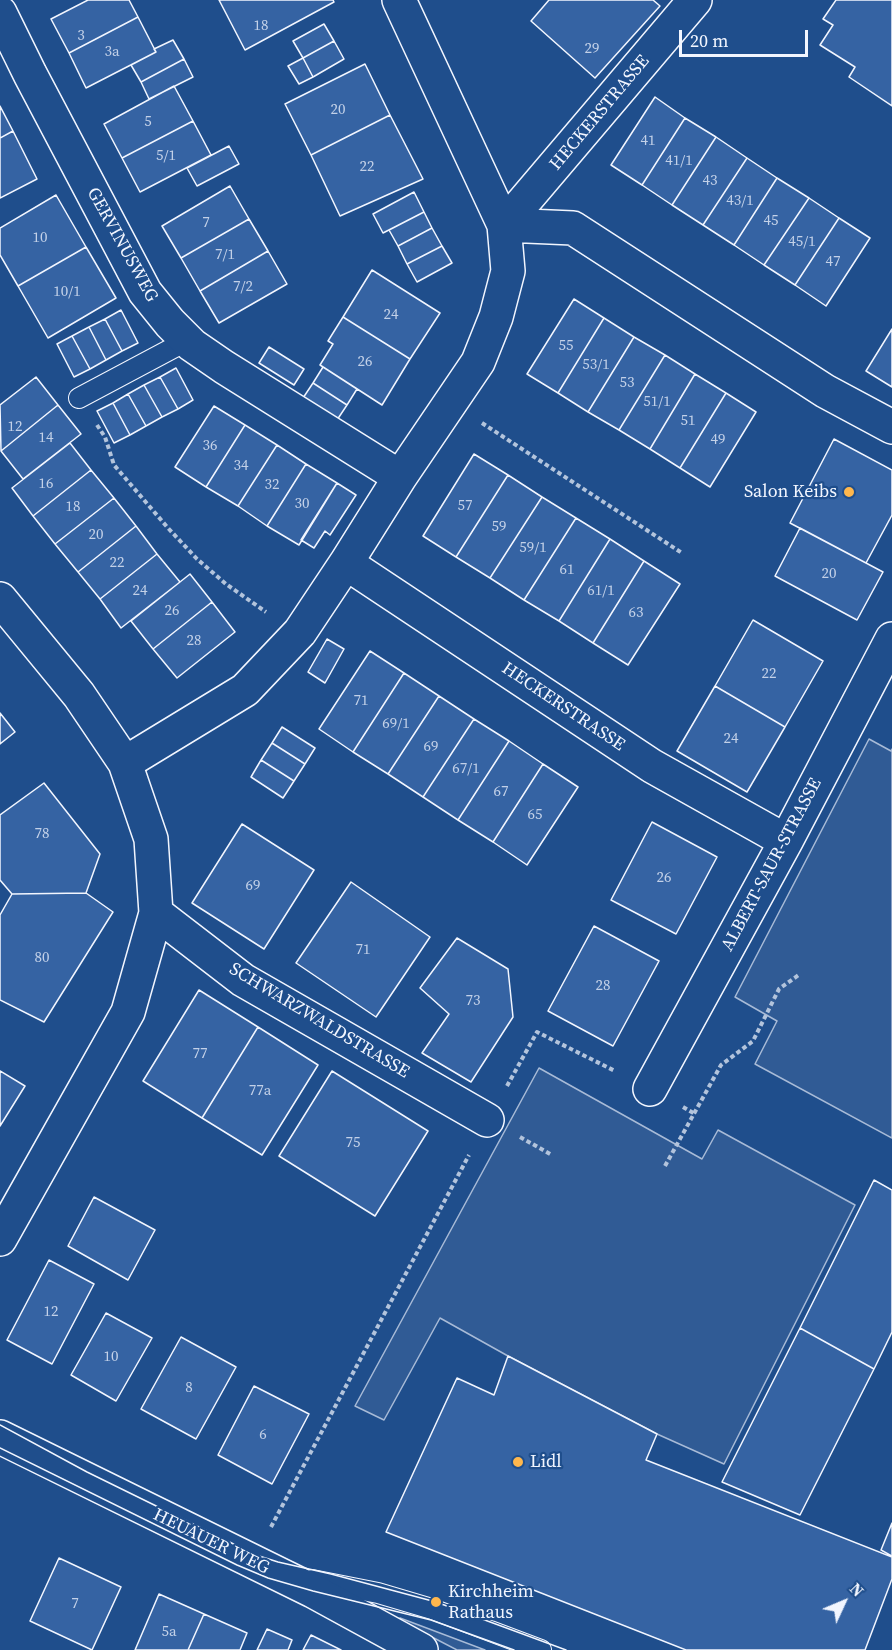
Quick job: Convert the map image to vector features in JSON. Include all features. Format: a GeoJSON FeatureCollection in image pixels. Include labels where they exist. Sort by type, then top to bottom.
{"type":"FeatureCollection","features":[{"type":"Feature","properties":{"kind":"street"},"geometry":{"type":"LineString","coordinates":[[125,763],[245,690],[300,632],[400,477],[478,362],[496,317],[507,272],[504,225],[399,0]]}},
{"type":"Feature","properties":{"kind":"street","name":"HECKERSTRASSE"},"geometry":{"type":"LineString","coordinates":[[504,225],[695,0]]}},
{"type":"Feature","properties":{"kind":"street","name":"GERVINUSWEG"},"geometry":{"type":"LineString","coordinates":[[0,13],[145,292],[170,324],[224,367],[400,477]]}},
{"type":"Feature","properties":{"kind":"street"},"geometry":{"type":"LineString","coordinates":[[504,225],[573,228],[825,391],[892,427]]}},
{"type":"Feature","properties":{"kind":"street","name":"HECKERSTRASSE"},"geometry":{"type":"LineString","coordinates":[[346,563],[652,766],[786,841]]}},
{"type":"Feature","properties":{"kind":"street"},"geometry":{"type":"LineString","coordinates":[[0,599],[79,696],[125,763],[151,839],[156,913],[128,1012],[0,1239]]}},
{"type":"Feature","properties":{"kind":"street","name":"ALBERT-SAUR-STRASSE"},"geometry":{"type":"LineString","coordinates":[[650,1089],[786,841],[892,639]]}},
{"type":"Feature","properties":{"kind":"street","name":"SCHWARZWALDSTRASSE"},"geometry":{"type":"LineString","coordinates":[[156,913],[243,980],[487,1120]]}},
{"type":"Feature","properties":{"kind":"street","name":"HEUAUER WEG"},"geometry":{"type":"LineString","coordinates":[[0,1437],[313,1592],[421,1650]]}},
{"type":"Feature","properties":{"kind":"lane"},"geometry":{"type":"LineString","coordinates":[[79,398],[188,340]]}},
{"type":"Feature","properties":{"kind":"lane"},"geometry":{"type":"LineString","coordinates":[[261,1566],[378,1593],[432,1609],[541,1650]]}},
{"type":"Feature","properties":{"kind":"path"},"geometry":{"type":"LineString","coordinates":[[79,398],[105,437],[114,465],[196,559],[226,584],[300,632]]}},
{"type":"Feature","properties":{"kind":"path"},"geometry":{"type":"LineString","coordinates":[[451,404],[682,554]]}},
{"type":"Feature","properties":{"kind":"path"},"geometry":{"type":"LineString","coordinates":[[666,1166],[721,1065],[753,1041],[779,989],[800,974]]}},
{"type":"Feature","properties":{"kind":"path"},"geometry":{"type":"LineString","coordinates":[[261,1566],[487,1120],[537,1032],[650,1089]]}},
{"type":"Feature","properties":{"kind":"path"},"geometry":{"type":"LineString","coordinates":[[487,1120],[552,1155]]}},
{"type":"Feature","properties":{"kind":"shaded area"},"geometry":{"type":"Polygon","coordinates":[[[869,739],[891,751],[892,749],[892,1138],[755,1064],[777,1021],[735,997],[869,739]]]}},
{"type":"Feature","properties":{"kind":"shaded area"},"geometry":{"type":"Polygon","coordinates":[[[539,1068],[702,1159],[718,1130],[855,1205],[724,1464],[657,1434],[440,1318],[384,1420],[355,1406],[539,1068]]]}},
{"type":"Feature","properties":{"kind":"shaded area"},"geometry":{"type":"Polygon","coordinates":[[[400,1618],[485,1650],[457,1650],[401,1621],[400,1618]]]}},
{"type":"Feature","properties":{"kind":"building"},"geometry":{"type":"Polygon","coordinates":[[[88,0],[129,0],[138,17],[69,53],[51,19],[88,0]]]}},
{"type":"Feature","properties":{"kind":"building"},"geometry":{"type":"Polygon","coordinates":[[[219,0],[333,0],[334,2],[245,50],[219,0]]]}},
{"type":"Feature","properties":{"kind":"building"},"geometry":{"type":"Polygon","coordinates":[[[549,0],[653,0],[660,6],[595,78],[531,21],[549,0]]]}},
{"type":"Feature","properties":{"kind":"building"},"geometry":{"type":"Polygon","coordinates":[[[836,0],[892,0],[892,106],[849,77],[855,67],[820,45],[833,25],[823,19],[836,0]]]}},
{"type":"Feature","properties":{"kind":"building"},"geometry":{"type":"Polygon","coordinates":[[[138,17],[156,52],[86,88],[69,53],[138,17]]]}},
{"type":"Feature","properties":{"kind":"building"},"geometry":{"type":"Polygon","coordinates":[[[324,24],[334,41],[303,58],[293,41],[324,24]]]}},
{"type":"Feature","properties":{"kind":"building"},"geometry":{"type":"Polygon","coordinates":[[[173,40],[184,59],[141,82],[131,65],[156,52],[154,49],[173,40]]]}},
{"type":"Feature","properties":{"kind":"building"},"geometry":{"type":"Polygon","coordinates":[[[334,41],[344,59],[313,77],[303,58],[334,41]]]}},
{"type":"Feature","properties":{"kind":"building"},"geometry":{"type":"Polygon","coordinates":[[[303,58],[313,77],[299,84],[288,66],[303,58]]]}},
{"type":"Feature","properties":{"kind":"building"},"geometry":{"type":"Polygon","coordinates":[[[184,59],[193,77],[149,99],[141,82],[184,59]]]}},
{"type":"Feature","properties":{"kind":"building"},"geometry":{"type":"Polygon","coordinates":[[[365,64],[390,115],[311,155],[285,104],[365,64]]]}},
{"type":"Feature","properties":{"kind":"building"},"geometry":{"type":"Polygon","coordinates":[[[174,86],[193,121],[122,158],[104,124],[174,86]]]}},
{"type":"Feature","properties":{"kind":"building"},"geometry":{"type":"Polygon","coordinates":[[[655,97],[685,118],[642,185],[611,165],[655,97]]]}},
{"type":"Feature","properties":{"kind":"building"},"geometry":{"type":"Polygon","coordinates":[[[0,106],[13,131],[0,138],[0,106]]]}},
{"type":"Feature","properties":{"kind":"building"},"geometry":{"type":"Polygon","coordinates":[[[390,115],[423,179],[340,216],[311,155],[390,115]]]}},
{"type":"Feature","properties":{"kind":"building"},"geometry":{"type":"Polygon","coordinates":[[[685,118],[716,137],[672,205],[642,185],[685,118]]]}},
{"type":"Feature","properties":{"kind":"building"},"geometry":{"type":"Polygon","coordinates":[[[193,121],[211,155],[140,192],[122,158],[193,121]]]}},
{"type":"Feature","properties":{"kind":"building"},"geometry":{"type":"Polygon","coordinates":[[[13,131],[37,179],[0,198],[0,138],[13,131]]]}},
{"type":"Feature","properties":{"kind":"building"},"geometry":{"type":"Polygon","coordinates":[[[716,137],[747,158],[703,225],[672,205],[716,137]]]}},
{"type":"Feature","properties":{"kind":"building"},"geometry":{"type":"Polygon","coordinates":[[[229,146],[239,164],[197,186],[187,168],[229,146]]]}},
{"type":"Feature","properties":{"kind":"building"},"geometry":{"type":"Polygon","coordinates":[[[747,158],[777,178],[734,245],[703,225],[747,158]]]}},
{"type":"Feature","properties":{"kind":"building"},"geometry":{"type":"Polygon","coordinates":[[[777,178],[809,198],[764,265],[734,245],[777,178]]]}},
{"type":"Feature","properties":{"kind":"building"},"geometry":{"type":"Polygon","coordinates":[[[230,186],[249,219],[181,258],[162,226],[230,186]]]}},
{"type":"Feature","properties":{"kind":"building"},"geometry":{"type":"Polygon","coordinates":[[[414,192],[424,212],[383,233],[373,214],[414,192]]]}},
{"type":"Feature","properties":{"kind":"building"},"geometry":{"type":"Polygon","coordinates":[[[56,195],[86,247],[18,286],[0,255],[0,228],[56,195]]]}},
{"type":"Feature","properties":{"kind":"building"},"geometry":{"type":"Polygon","coordinates":[[[809,198],[839,218],[795,285],[764,265],[809,198]]]}},
{"type":"Feature","properties":{"kind":"building"},"geometry":{"type":"Polygon","coordinates":[[[424,212],[432,228],[398,246],[389,230],[424,212]]]}},
{"type":"Feature","properties":{"kind":"building"},"geometry":{"type":"Polygon","coordinates":[[[839,218],[870,238],[826,306],[795,285],[839,218]]]}},
{"type":"Feature","properties":{"kind":"building"},"geometry":{"type":"Polygon","coordinates":[[[249,219],[268,251],[200,291],[181,258],[249,219]]]}},
{"type":"Feature","properties":{"kind":"building"},"geometry":{"type":"Polygon","coordinates":[[[432,228],[442,246],[407,264],[398,246],[432,228]]]}},
{"type":"Feature","properties":{"kind":"building"},"geometry":{"type":"Polygon","coordinates":[[[442,246],[452,263],[417,282],[407,264],[442,246]]]}},
{"type":"Feature","properties":{"kind":"building"},"geometry":{"type":"Polygon","coordinates":[[[86,247],[116,298],[48,338],[18,286],[86,247]]]}},
{"type":"Feature","properties":{"kind":"building"},"geometry":{"type":"Polygon","coordinates":[[[268,251],[287,284],[219,323],[200,291],[268,251]]]}},
{"type":"Feature","properties":{"kind":"building"},"geometry":{"type":"Polygon","coordinates":[[[372,270],[440,313],[410,359],[343,317],[372,270]]]}},
{"type":"Feature","properties":{"kind":"building"},"geometry":{"type":"Polygon","coordinates":[[[574,299],[604,318],[558,393],[527,374],[574,299]]]}},
{"type":"Feature","properties":{"kind":"building"},"geometry":{"type":"Polygon","coordinates":[[[121,310],[138,343],[122,351],[105,319],[121,310]]]}},
{"type":"Feature","properties":{"kind":"building"},"geometry":{"type":"Polygon","coordinates":[[[343,317],[410,359],[382,405],[320,365],[333,344],[328,341],[343,317]]]}},
{"type":"Feature","properties":{"kind":"building"},"geometry":{"type":"Polygon","coordinates":[[[604,318],[634,337],[588,412],[558,393],[604,318]]]}},
{"type":"Feature","properties":{"kind":"building"},"geometry":{"type":"Polygon","coordinates":[[[105,319],[122,351],[106,360],[89,327],[105,319]]]}},
{"type":"Feature","properties":{"kind":"building"},"geometry":{"type":"Polygon","coordinates":[[[89,327],[106,360],[90,369],[72,336],[89,327]]]}},
{"type":"Feature","properties":{"kind":"building"},"geometry":{"type":"Polygon","coordinates":[[[892,329],[892,387],[866,371],[892,329]]]}},
{"type":"Feature","properties":{"kind":"building"},"geometry":{"type":"Polygon","coordinates":[[[72,336],[90,369],[74,377],[57,344],[72,336]]]}},
{"type":"Feature","properties":{"kind":"building"},"geometry":{"type":"Polygon","coordinates":[[[634,337],[665,355],[619,430],[588,412],[634,337]]]}},
{"type":"Feature","properties":{"kind":"building"},"geometry":{"type":"Polygon","coordinates":[[[269,347],[304,369],[294,385],[259,363],[269,347]]]}},
{"type":"Feature","properties":{"kind":"building"},"geometry":{"type":"Polygon","coordinates":[[[665,355],[695,374],[650,449],[619,430],[665,355]]]}},
{"type":"Feature","properties":{"kind":"building"},"geometry":{"type":"Polygon","coordinates":[[[323,367],[357,389],[347,405],[313,383],[323,367]]]}},
{"type":"Feature","properties":{"kind":"building"},"geometry":{"type":"Polygon","coordinates":[[[176,368],[193,400],[178,409],[160,377],[176,368]]]}},
{"type":"Feature","properties":{"kind":"building"},"geometry":{"type":"Polygon","coordinates":[[[695,374],[726,393],[680,468],[650,449],[695,374]]]}},
{"type":"Feature","properties":{"kind":"building"},"geometry":{"type":"Polygon","coordinates":[[[36,377],[58,405],[1,451],[0,405],[36,377]]]}},
{"type":"Feature","properties":{"kind":"building"},"geometry":{"type":"Polygon","coordinates":[[[160,377],[178,409],[162,417],[144,385],[160,377]]]}},
{"type":"Feature","properties":{"kind":"building"},"geometry":{"type":"Polygon","coordinates":[[[313,383],[347,405],[337,420],[303,398],[313,383]]]}},
{"type":"Feature","properties":{"kind":"building"},"geometry":{"type":"Polygon","coordinates":[[[144,385],[162,417],[146,426],[128,394],[144,385]]]}},
{"type":"Feature","properties":{"kind":"building"},"geometry":{"type":"Polygon","coordinates":[[[726,393],[756,412],[710,487],[680,468],[726,393]]]}},
{"type":"Feature","properties":{"kind":"building"},"geometry":{"type":"Polygon","coordinates":[[[128,394],[146,426],[130,435],[113,403],[128,394]]]}},
{"type":"Feature","properties":{"kind":"building"},"geometry":{"type":"Polygon","coordinates":[[[113,403],[130,435],[114,443],[97,411],[113,403]]]}},
{"type":"Feature","properties":{"kind":"building"},"geometry":{"type":"Polygon","coordinates":[[[58,405],[81,434],[23,479],[1,451],[58,405]]]}},
{"type":"Feature","properties":{"kind":"building"},"geometry":{"type":"Polygon","coordinates":[[[214,406],[245,425],[206,487],[175,467],[214,406]]]}},
{"type":"Feature","properties":{"kind":"building"},"geometry":{"type":"Polygon","coordinates":[[[245,425],[277,445],[238,506],[206,487],[245,425]]]}},
{"type":"Feature","properties":{"kind":"building","name":"Salon Keibs"},"geometry":{"type":"Polygon","coordinates":[[[834,439],[892,470],[892,515],[866,563],[790,523],[834,439]]]}},
{"type":"Feature","properties":{"kind":"building"},"geometry":{"type":"Polygon","coordinates":[[[70,443],[91,470],[33,516],[12,488],[70,443]]]}},
{"type":"Feature","properties":{"kind":"building"},"geometry":{"type":"Polygon","coordinates":[[[277,445],[306,464],[267,526],[238,506],[277,445]]]}},
{"type":"Feature","properties":{"kind":"building"},"geometry":{"type":"Polygon","coordinates":[[[474,454],[508,475],[456,557],[423,536],[474,454]]]}},
{"type":"Feature","properties":{"kind":"building"},"geometry":{"type":"Polygon","coordinates":[[[306,464],[337,483],[299,545],[267,526],[306,464]]]}},
{"type":"Feature","properties":{"kind":"building"},"geometry":{"type":"Polygon","coordinates":[[[91,470],[114,498],[55,544],[33,516],[91,470]]]}},
{"type":"Feature","properties":{"kind":"building"},"geometry":{"type":"Polygon","coordinates":[[[508,475],[542,497],[490,578],[456,557],[508,475]]]}},
{"type":"Feature","properties":{"kind":"building"},"geometry":{"type":"Polygon","coordinates":[[[337,483],[356,495],[330,535],[325,531],[314,548],[301,540],[337,483]]]}},
{"type":"Feature","properties":{"kind":"building"},"geometry":{"type":"Polygon","coordinates":[[[542,497],[576,518],[524,600],[490,578],[542,497]]]}},
{"type":"Feature","properties":{"kind":"building"},"geometry":{"type":"Polygon","coordinates":[[[114,498],[136,526],[78,572],[55,544],[114,498]]]}},
{"type":"Feature","properties":{"kind":"building"},"geometry":{"type":"Polygon","coordinates":[[[576,518],[610,539],[559,621],[524,600],[576,518]]]}},
{"type":"Feature","properties":{"kind":"building"},"geometry":{"type":"Polygon","coordinates":[[[136,526],[157,554],[100,599],[78,572],[136,526]]]}},
{"type":"Feature","properties":{"kind":"building"},"geometry":{"type":"Polygon","coordinates":[[[800,528],[883,572],[857,620],[775,576],[800,528]]]}},
{"type":"Feature","properties":{"kind":"building"},"geometry":{"type":"Polygon","coordinates":[[[610,539],[644,561],[593,643],[559,621],[610,539]]]}},
{"type":"Feature","properties":{"kind":"building"},"geometry":{"type":"Polygon","coordinates":[[[157,554],[180,582],[121,628],[100,599],[157,554]]]}},
{"type":"Feature","properties":{"kind":"building"},"geometry":{"type":"Polygon","coordinates":[[[644,561],[680,584],[628,665],[593,643],[644,561]]]}},
{"type":"Feature","properties":{"kind":"building"},"geometry":{"type":"Polygon","coordinates":[[[190,574],[212,602],[153,649],[131,621],[190,574]]]}},
{"type":"Feature","properties":{"kind":"building"},"geometry":{"type":"Polygon","coordinates":[[[212,602],[235,632],[177,678],[153,649],[212,602]]]}},
{"type":"Feature","properties":{"kind":"building"},"geometry":{"type":"Polygon","coordinates":[[[753,620],[823,661],[785,727],[715,686],[753,620]]]}},
{"type":"Feature","properties":{"kind":"building"},"geometry":{"type":"Polygon","coordinates":[[[327,639],[344,649],[325,683],[308,672],[327,639]]]}},
{"type":"Feature","properties":{"kind":"building"},"geometry":{"type":"Polygon","coordinates":[[[370,651],[404,673],[353,752],[319,729],[370,651]]]}},
{"type":"Feature","properties":{"kind":"building"},"geometry":{"type":"Polygon","coordinates":[[[404,673],[439,696],[388,774],[353,752],[404,673]]]}},
{"type":"Feature","properties":{"kind":"building"},"geometry":{"type":"Polygon","coordinates":[[[715,686],[785,727],[747,792],[677,751],[715,686]]]}},
{"type":"Feature","properties":{"kind":"building"},"geometry":{"type":"Polygon","coordinates":[[[439,696],[474,719],[423,797],[388,774],[439,696]]]}},
{"type":"Feature","properties":{"kind":"building"},"geometry":{"type":"Polygon","coordinates":[[[0,713],[15,732],[0,744],[0,713]]]}},
{"type":"Feature","properties":{"kind":"building"},"geometry":{"type":"Polygon","coordinates":[[[474,719],[509,741],[458,820],[423,797],[474,719]]]}},
{"type":"Feature","properties":{"kind":"building"},"geometry":{"type":"Polygon","coordinates":[[[282,727],[315,748],[305,764],[272,743],[282,727]]]}},
{"type":"Feature","properties":{"kind":"building"},"geometry":{"type":"Polygon","coordinates":[[[509,741],[543,764],[493,842],[458,820],[509,741]]]}},
{"type":"Feature","properties":{"kind":"building"},"geometry":{"type":"Polygon","coordinates":[[[272,743],[305,764],[294,781],[261,760],[272,743]]]}},
{"type":"Feature","properties":{"kind":"building"},"geometry":{"type":"Polygon","coordinates":[[[261,760],[294,781],[283,798],[251,777],[261,760]]]}},
{"type":"Feature","properties":{"kind":"building"},"geometry":{"type":"Polygon","coordinates":[[[543,764],[578,787],[527,865],[493,842],[543,764]]]}},
{"type":"Feature","properties":{"kind":"building"},"geometry":{"type":"Polygon","coordinates":[[[44,783],[100,854],[86,893],[12,894],[0,880],[0,815],[44,783]]]}},
{"type":"Feature","properties":{"kind":"building"},"geometry":{"type":"Polygon","coordinates":[[[652,822],[717,857],[676,934],[611,900],[652,822]]]}},
{"type":"Feature","properties":{"kind":"building"},"geometry":{"type":"Polygon","coordinates":[[[242,824],[314,870],[264,949],[192,903],[242,824]]]}},
{"type":"Feature","properties":{"kind":"building"},"geometry":{"type":"Polygon","coordinates":[[[351,882],[430,937],[376,1017],[296,963],[351,882]]]}},
{"type":"Feature","properties":{"kind":"building"},"geometry":{"type":"Polygon","coordinates":[[[86,893],[113,912],[44,1022],[0,1000],[0,915],[12,894],[86,893]]]}},
{"type":"Feature","properties":{"kind":"building"},"geometry":{"type":"Polygon","coordinates":[[[594,926],[659,961],[613,1046],[548,1011],[594,926]]]}},
{"type":"Feature","properties":{"kind":"building"},"geometry":{"type":"Polygon","coordinates":[[[457,938],[508,969],[513,1017],[471,1082],[422,1053],[449,1014],[420,988],[457,938]]]}},
{"type":"Feature","properties":{"kind":"building"},"geometry":{"type":"Polygon","coordinates":[[[199,990],[258,1027],[202,1118],[143,1081],[199,990]]]}},
{"type":"Feature","properties":{"kind":"building"},"geometry":{"type":"Polygon","coordinates":[[[258,1027],[318,1065],[262,1155],[202,1118],[258,1027]]]}},
{"type":"Feature","properties":{"kind":"building"},"geometry":{"type":"Polygon","coordinates":[[[0,1071],[25,1086],[0,1126],[0,1071]]]}},
{"type":"Feature","properties":{"kind":"building"},"geometry":{"type":"Polygon","coordinates":[[[332,1071],[428,1131],[375,1216],[279,1156],[332,1071]]]}},
{"type":"Feature","properties":{"kind":"building"},"geometry":{"type":"Polygon","coordinates":[[[874,1180],[892,1190],[892,1332],[874,1369],[800,1328],[874,1180]]]}},
{"type":"Feature","properties":{"kind":"building"},"geometry":{"type":"Polygon","coordinates":[[[94,1197],[155,1230],[128,1280],[68,1246],[94,1197]]]}},
{"type":"Feature","properties":{"kind":"building"},"geometry":{"type":"Polygon","coordinates":[[[49,1260],[94,1284],[52,1364],[7,1340],[49,1260]]]}},
{"type":"Feature","properties":{"kind":"building"},"geometry":{"type":"Polygon","coordinates":[[[106,1313],[152,1338],[116,1401],[71,1375],[106,1313]]]}},
{"type":"Feature","properties":{"kind":"building"},"geometry":{"type":"Polygon","coordinates":[[[800,1328],[874,1369],[800,1515],[722,1482],[800,1328]]]}},
{"type":"Feature","properties":{"kind":"building"},"geometry":{"type":"Polygon","coordinates":[[[181,1337],[236,1367],[196,1439],[141,1409],[181,1337]]]}},
{"type":"Feature","properties":{"kind":"building"},"geometry":{"type":"Polygon","coordinates":[[[508,1356],[657,1434],[646,1460],[892,1557],[892,1579],[865,1650],[686,1650],[386,1532],[457,1378],[494,1395],[508,1356]]]}},
{"type":"Feature","properties":{"kind":"building"},"geometry":{"type":"Polygon","coordinates":[[[254,1386],[309,1414],[272,1484],[218,1455],[254,1386]]]}},
{"type":"Feature","properties":{"kind":"building"},"geometry":{"type":"Polygon","coordinates":[[[892,1523],[892,1556],[881,1550],[892,1523]]]}},
{"type":"Feature","properties":{"kind":"building"},"geometry":{"type":"Polygon","coordinates":[[[59,1558],[121,1587],[92,1650],[30,1621],[59,1558]]]}},
{"type":"Feature","properties":{"kind":"building"},"geometry":{"type":"Polygon","coordinates":[[[159,1594],[204,1614],[188,1650],[135,1650],[159,1594]]]}},
{"type":"Feature","properties":{"kind":"building"},"geometry":{"type":"Polygon","coordinates":[[[204,1614],[247,1633],[240,1650],[188,1650],[204,1614]]]}},
{"type":"Feature","properties":{"kind":"building"},"geometry":{"type":"Polygon","coordinates":[[[267,1629],[292,1640],[288,1650],[257,1650],[267,1629]]]}},
{"type":"Feature","properties":{"kind":"building"},"geometry":{"type":"Polygon","coordinates":[[[311,1635],[341,1650],[303,1650],[311,1635]]]}},
{"type":"Feature","properties":{"kind":"tram line"},"geometry":{"type":"LineString","coordinates":[[0,1425],[87,1472],[256,1555],[436,1602],[566,1650]]}},
{"type":"Feature","properties":{"kind":"tram line"},"geometry":{"type":"LineString","coordinates":[[0,1448],[237,1565],[268,1578],[431,1620],[514,1650]]}},
{"type":"Feature","properties":{"kind":"place","name":"Salon Keibs"},"geometry":{"type":"Point","coordinates":[849,492]}},
{"type":"Feature","properties":{"kind":"place","name":"Lidl"},"geometry":{"type":"Point","coordinates":[518,1462]}},
{"type":"Feature","properties":{"kind":"place","name":"Kirchheim Rathaus"},"geometry":{"type":"Point","coordinates":[436,1602]}}]}
